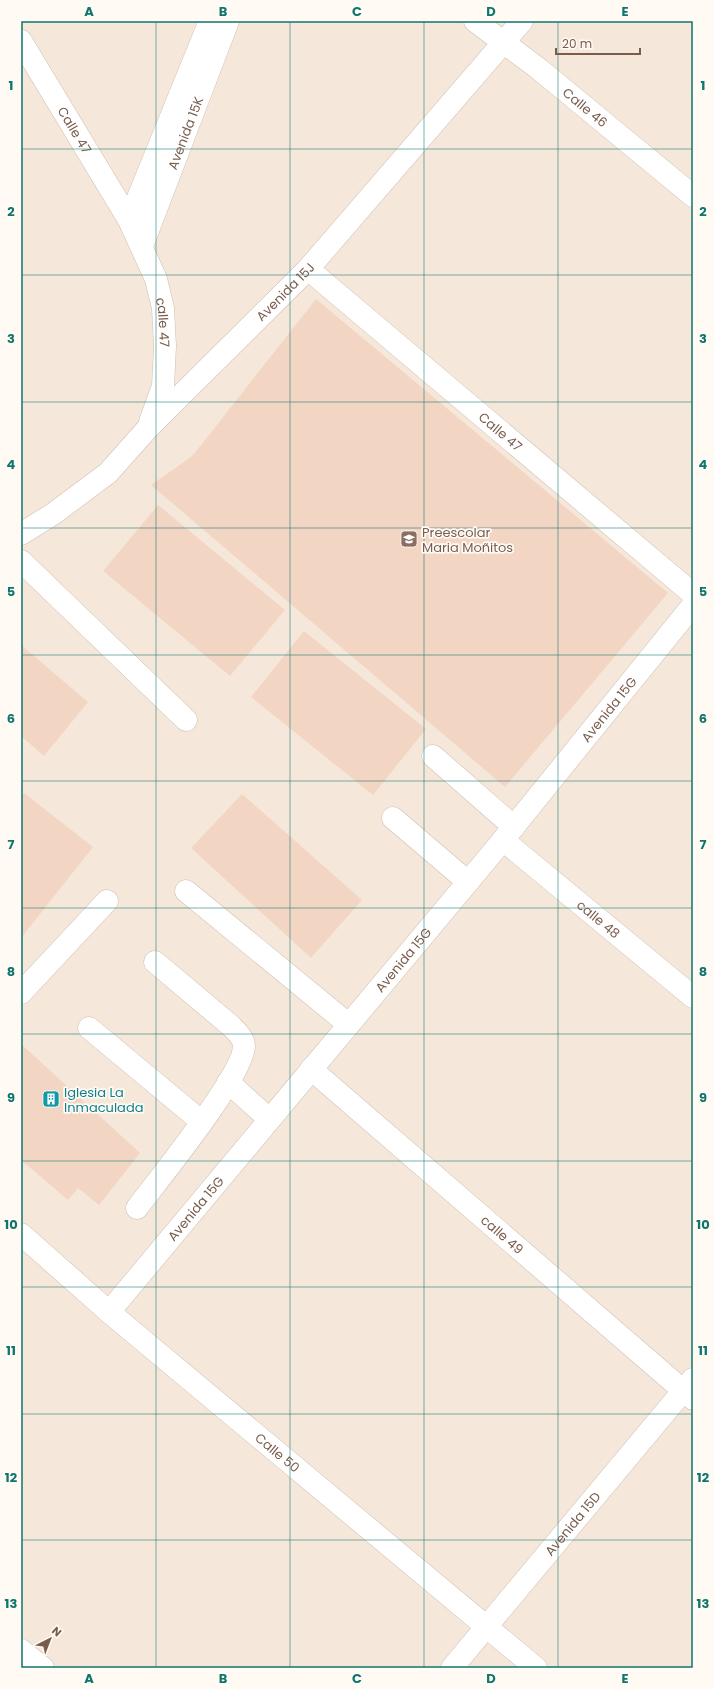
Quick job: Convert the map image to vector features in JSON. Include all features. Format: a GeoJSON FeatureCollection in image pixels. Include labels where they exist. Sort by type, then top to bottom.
{"type":"FeatureCollection","features":[{"type":"Feature","properties":{"kind":"street","name":"Avenida 15K"},"geometry":{"type":"LineString","coordinates":[[129,220],[210,21]]}},
{"type":"Feature","properties":{"kind":"street","name":"Avenida 15K"},"geometry":{"type":"LineString","coordinates":[[142,246],[228,21]]}},
{"type":"Feature","properties":{"kind":"street","name":"Calle 46"},"geometry":{"type":"LineString","coordinates":[[475,21],[503,41],[693,196]]}},
{"type":"Feature","properties":{"kind":"street","name":"Avenida 15J"},"geometry":{"type":"LineString","coordinates":[[21,534],[53,514],[108,473],[148,428],[308,268],[503,41],[522,21]]}},
{"type":"Feature","properties":{"kind":"street","name":"Calle 47"},"geometry":{"type":"LineString","coordinates":[[21,41],[129,220]]}},
{"type":"Feature","properties":{"kind":"street","name":"calle 47"},"geometry":{"type":"LineString","coordinates":[[129,220],[156,279],[163,308],[165,346],[163,386],[148,428]]}},
{"type":"Feature","properties":{"kind":"street","name":"Calle 47"},"geometry":{"type":"LineString","coordinates":[[308,268],[693,594]]}},
{"type":"Feature","properties":{"kind":"street"},"geometry":{"type":"LineString","coordinates":[[21,561],[186,720]]}},
{"type":"Feature","properties":{"kind":"street","name":"Avenida 15G"},"geometry":{"type":"LineString","coordinates":[[109,1312],[509,833],[693,605]]}},
{"type":"Feature","properties":{"kind":"street","name":"calle 48"},"geometry":{"type":"LineString","coordinates":[[433,756],[509,833],[693,998]]}},
{"type":"Feature","properties":{"kind":"street"},"geometry":{"type":"LineString","coordinates":[[393,818],[468,882]]}},
{"type":"Feature","properties":{"kind":"street"},"geometry":{"type":"LineString","coordinates":[[186,891],[348,1024]]}},
{"type":"Feature","properties":{"kind":"street"},"geometry":{"type":"LineString","coordinates":[[21,993],[107,901]]}},
{"type":"Feature","properties":{"kind":"street"},"geometry":{"type":"LineString","coordinates":[[137,1208],[202,1122],[228,1082],[244,1050],[244,1043],[231,1026],[155,962]]}},
{"type":"Feature","properties":{"kind":"street"},"geometry":{"type":"LineString","coordinates":[[89,1028],[202,1122]]}},
{"type":"Feature","properties":{"kind":"street","name":"calle 49"},"geometry":{"type":"LineString","coordinates":[[312,1069],[690,1390]]}},
{"type":"Feature","properties":{"kind":"street"},"geometry":{"type":"LineString","coordinates":[[228,1082],[270,1119]]}},
{"type":"Feature","properties":{"kind":"street","name":"Calle 50"},"geometry":{"type":"LineString","coordinates":[[21,1234],[109,1312],[536,1668]]}},
{"type":"Feature","properties":{"kind":"street","name":"Avenida 15D"},"geometry":{"type":"LineString","coordinates":[[452,1668],[690,1390]]}},
{"type":"Feature","properties":{"kind":"street"},"geometry":{"type":"LineString","coordinates":[[21,1650],[43,1668]]}},
{"type":"Feature","properties":{"kind":"shaded area"},"geometry":{"type":"Polygon","coordinates":[[[21,21],[693,21],[693,1668],[21,1668],[21,21]]]}},
{"type":"Feature","properties":{"kind":"building","name":"Preescolar Maria Moñitos"},"geometry":{"type":"Polygon","coordinates":[[[316,299],[668,593],[505,787],[151,485],[191,457],[316,299]]]}},
{"type":"Feature","properties":{"kind":"building"},"geometry":{"type":"Polygon","coordinates":[[[158,505],[285,610],[230,676],[103,571],[158,505]]]}},
{"type":"Feature","properties":{"kind":"building"},"geometry":{"type":"Polygon","coordinates":[[[304,631],[426,729],[373,795],[251,697],[304,631]]]}},
{"type":"Feature","properties":{"kind":"building"},"geometry":{"type":"Polygon","coordinates":[[[21,645],[88,702],[44,756],[21,736],[21,645]]]}},
{"type":"Feature","properties":{"kind":"building"},"geometry":{"type":"Polygon","coordinates":[[[24,793],[93,847],[21,938],[21,797],[24,793]]]}},
{"type":"Feature","properties":{"kind":"building"},"geometry":{"type":"Polygon","coordinates":[[[242,794],[362,900],[311,958],[191,848],[242,794]]]}},
{"type":"Feature","properties":{"kind":"building","name":"Iglesia La Inmaculada"},"geometry":{"type":"Polygon","coordinates":[[[21,1044],[140,1153],[99,1205],[78,1188],[68,1200],[21,1160],[21,1044]]]}},
{"type":"Feature","properties":{"kind":"place","name":"Preescolar Maria Moñitos"},"geometry":{"type":"Point","coordinates":[409,539]}},
{"type":"Feature","properties":{"kind":"place","name":"Iglesia La Inmaculada"},"geometry":{"type":"Point","coordinates":[51,1099]}}]}
